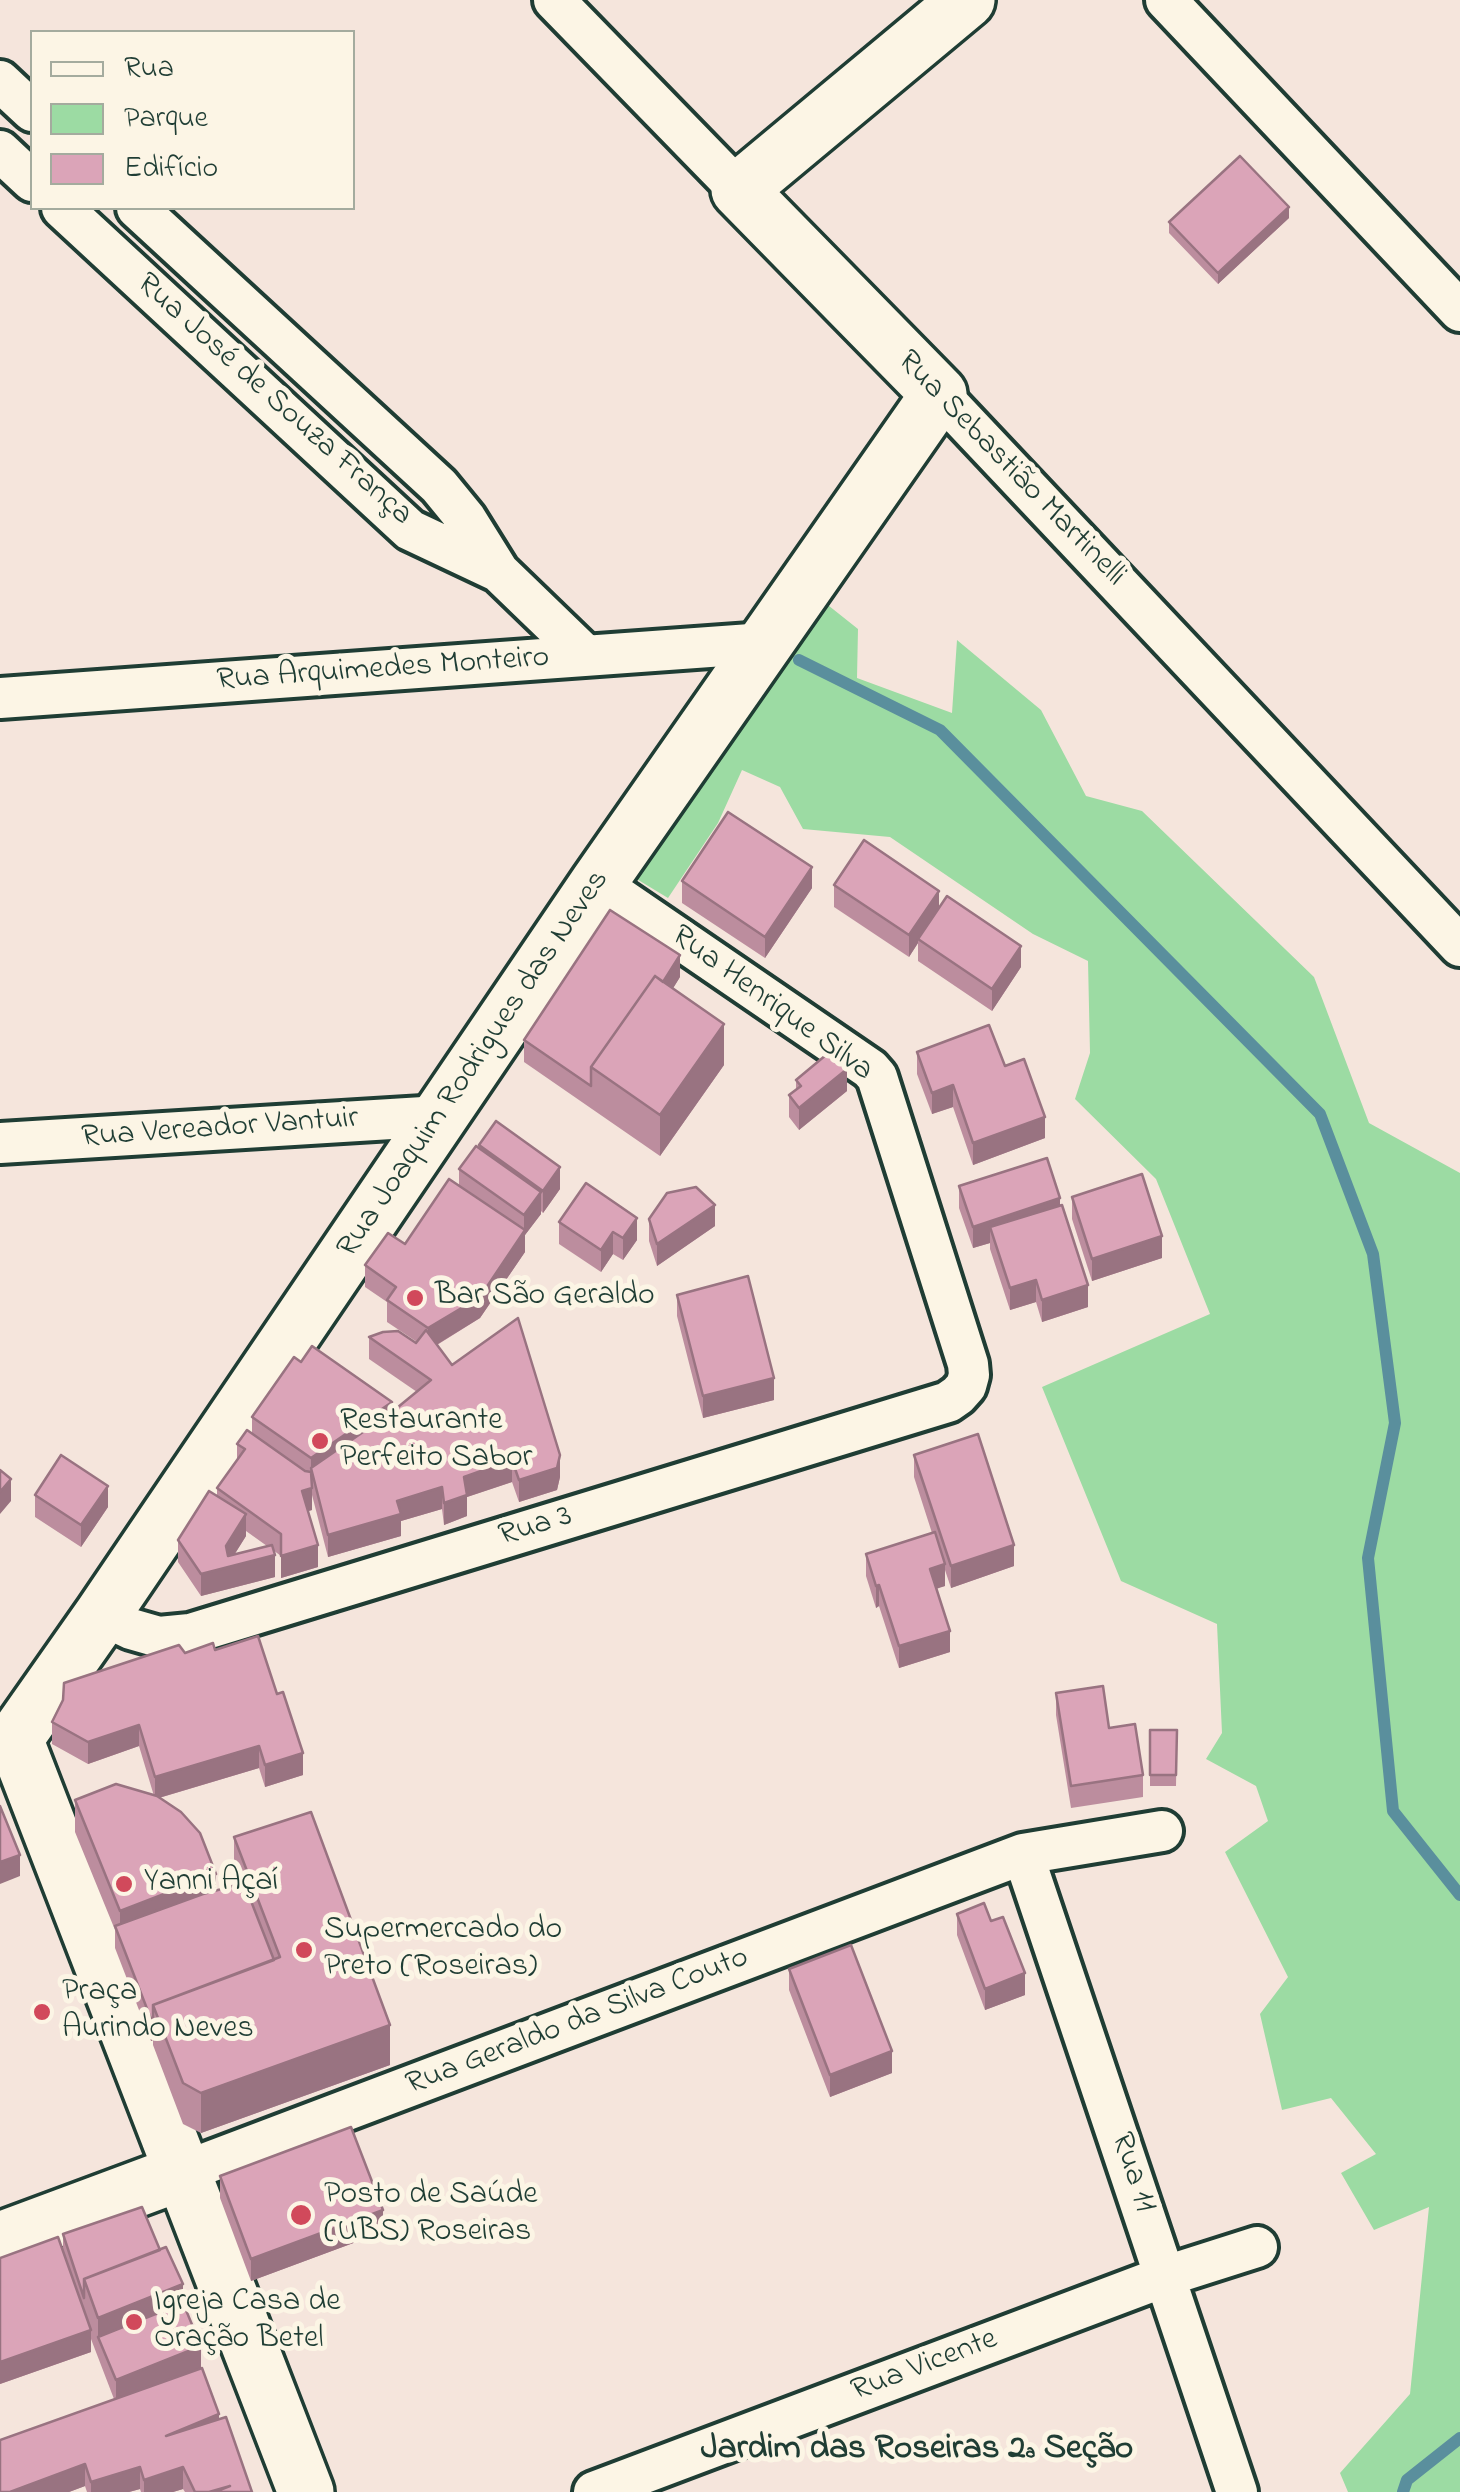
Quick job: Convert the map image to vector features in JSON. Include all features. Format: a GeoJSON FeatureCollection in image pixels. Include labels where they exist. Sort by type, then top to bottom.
{"type":"FeatureCollection","features":[{"type":"Feature","properties":{"kind":"street","name":"Rua Sebastião Martinelli"},"geometry":{"type":"LineString","coordinates":[[554,0],[939,394],[1460,946]]}},
{"type":"Feature","properties":{"kind":"street"},"geometry":{"type":"LineString","coordinates":[[739,190],[967,0]]}},
{"type":"Feature","properties":{"kind":"street"},"geometry":{"type":"LineString","coordinates":[[1166,0],[1460,311]]}},
{"type":"Feature","properties":{"kind":"street"},"geometry":{"type":"LineString","coordinates":[[0,82],[30,110]]}},
{"type":"Feature","properties":{"kind":"street"},"geometry":{"type":"LineString","coordinates":[[0,150],[30,178]]}},
{"type":"Feature","properties":{"kind":"street","name":"Rua José de Souza França"},"geometry":{"type":"LineString","coordinates":[[64,210],[410,530],[500,572]]}},
{"type":"Feature","properties":{"kind":"street","name":"Rua José de Souza França"},"geometry":{"type":"LineString","coordinates":[[139,210],[439,486],[500,572],[586,656]]}},
{"type":"Feature","properties":{"kind":"street","name":"Rua Joaquim Rodrigues das Neves"},"geometry":{"type":"LineString","coordinates":[[8,1726],[102,1614],[598,883],[939,394]]}},
{"type":"Feature","properties":{"kind":"street","name":"Rua Arquimedes Monteiro"},"geometry":{"type":"LineString","coordinates":[[0,698],[765,643]]}},
{"type":"Feature","properties":{"kind":"street","name":"Rua Henrique Silva"},"geometry":{"type":"LineString","coordinates":[[598,883],[877,1077],[968,1364],[966,1386]]}},
{"type":"Feature","properties":{"kind":"street","name":"Rua Vereador Vantuir"},"geometry":{"type":"LineString","coordinates":[[0,1144],[440,1116]]}},
{"type":"Feature","properties":{"kind":"street","name":"Rua 3"},"geometry":{"type":"LineString","coordinates":[[102,1614],[131,1629],[159,1636],[190,1634],[948,1402],[966,1386]]}},
{"type":"Feature","properties":{"kind":"street"},"geometry":{"type":"LineString","coordinates":[[8,1726],[306,2492]]}},
{"type":"Feature","properties":{"kind":"street","name":"Rua Geraldo da Silva Couto"},"geometry":{"type":"LineString","coordinates":[[0,2240],[1024,1854],[1162,1831]]}},
{"type":"Feature","properties":{"kind":"street","name":"Rua 11"},"geometry":{"type":"LineString","coordinates":[[1024,1854],[1236,2492]]}},
{"type":"Feature","properties":{"kind":"street","name":"Rua Vicente"},"geometry":{"type":"LineString","coordinates":[[594,2492],[1166,2276],[1257,2247]]}},
{"type":"Feature","properties":{"kind":"green space"},"geometry":{"type":"Polygon","coordinates":[[[814,594],[858,629],[857,678],[952,713],[957,640],[1041,710],[1086,796],[1142,811],[1314,977],[1369,1123],[1460,1173],[1460,2492],[1348,2492],[1340,2473],[1410,2394],[1429,2207],[1374,2230],[1341,2173],[1376,2154],[1331,2098],[1282,2110],[1260,2014],[1288,1977],[1225,1852],[1268,1821],[1256,1786],[1206,1759],[1222,1733],[1217,1624],[1121,1581],[1042,1387],[1210,1314],[1156,1179],[1075,1099],[1090,1053],[1088,961],[1033,934],[890,837],[803,829],[780,787],[742,770],[718,823],[668,898],[625,872],[814,594]]]}},
{"type":"Feature","properties":{"kind":"building"},"geometry":{"type":"Polygon","coordinates":[[[1240,156],[1289,207],[1218,273],[1169,222],[1240,156]]]}},
{"type":"Feature","properties":{"kind":"building"},"geometry":{"type":"Polygon","coordinates":[[[728,812],[812,867],[765,937],[682,881],[728,812]]]}},
{"type":"Feature","properties":{"kind":"building"},"geometry":{"type":"Polygon","coordinates":[[[864,840],[939,891],[909,935],[834,885],[864,840]]]}},
{"type":"Feature","properties":{"kind":"building"},"geometry":{"type":"Polygon","coordinates":[[[947,896],[1021,946],[992,989],[918,939],[947,896]]]}},
{"type":"Feature","properties":{"kind":"building"},"geometry":{"type":"Polygon","coordinates":[[[610,910],[680,955],[663,982],[655,976],[591,1067],[591,1086],[524,1040],[610,910]]]}},
{"type":"Feature","properties":{"kind":"building"},"geometry":{"type":"Polygon","coordinates":[[[655,976],[724,1024],[660,1115],[591,1067],[655,976]]]}},
{"type":"Feature","properties":{"kind":"building"},"geometry":{"type":"Polygon","coordinates":[[[989,1025],[1005,1066],[1024,1059],[1045,1117],[973,1143],[953,1085],[932,1093],[917,1052],[989,1025]]]}},
{"type":"Feature","properties":{"kind":"building"},"geometry":{"type":"Polygon","coordinates":[[[832,1050],[847,1069],[799,1108],[789,1095],[801,1086],[796,1080],[832,1050]]]}},
{"type":"Feature","properties":{"kind":"building"},"geometry":{"type":"Polygon","coordinates":[[[496,1121],[560,1167],[543,1191],[479,1145],[496,1121]]]}},
{"type":"Feature","properties":{"kind":"building"},"geometry":{"type":"Polygon","coordinates":[[[476,1146],[541,1192],[524,1215],[459,1169],[476,1146]]]}},
{"type":"Feature","properties":{"kind":"building"},"geometry":{"type":"Polygon","coordinates":[[[1047,1158],[1060,1198],[973,1227],[959,1186],[1047,1158]]]}},
{"type":"Feature","properties":{"kind":"building"},"geometry":{"type":"Polygon","coordinates":[[[1142,1174],[1162,1236],[1092,1259],[1072,1197],[1142,1174]]]}},
{"type":"Feature","properties":{"kind":"building"},"geometry":{"type":"Polygon","coordinates":[[[449,1179],[525,1230],[480,1297],[428,1328],[387,1300],[396,1287],[365,1265],[388,1233],[405,1244],[449,1179]]]}},
{"type":"Feature","properties":{"kind":"building"},"geometry":{"type":"Polygon","coordinates":[[[586,1183],[637,1218],[623,1238],[613,1232],[601,1250],[559,1222],[586,1183]]]}},
{"type":"Feature","properties":{"kind":"building"},"geometry":{"type":"Polygon","coordinates":[[[696,1187],[715,1205],[657,1244],[649,1219],[667,1193],[696,1187]]]}},
{"type":"Feature","properties":{"kind":"building"},"geometry":{"type":"Polygon","coordinates":[[[1062,1205],[1088,1285],[1042,1300],[1036,1280],[1010,1288],[990,1227],[1062,1205]]]}},
{"type":"Feature","properties":{"kind":"building"},"geometry":{"type":"Polygon","coordinates":[[[748,1276],[774,1378],[703,1396],[677,1295],[748,1276]]]}},
{"type":"Feature","properties":{"kind":"building"},"geometry":{"type":"Polygon","coordinates":[[[518,1318],[560,1455],[557,1468],[519,1480],[512,1460],[464,1477],[467,1495],[444,1503],[442,1487],[397,1501],[401,1514],[328,1535],[311,1468],[431,1380],[369,1337],[398,1331],[416,1343],[426,1330],[452,1365],[518,1318]]]}},
{"type":"Feature","properties":{"kind":"building"},"geometry":{"type":"Polygon","coordinates":[[[312,1346],[392,1402],[311,1458],[252,1417],[294,1357],[301,1362],[312,1346]]]}},
{"type":"Feature","properties":{"kind":"building"},"geometry":{"type":"Polygon","coordinates":[[[247,1430],[311,1472],[312,1488],[302,1491],[318,1545],[281,1556],[281,1534],[217,1488],[245,1449],[237,1444],[247,1430]]]}},
{"type":"Feature","properties":{"kind":"building"},"geometry":{"type":"Polygon","coordinates":[[[978,1434],[1014,1545],[951,1566],[914,1455],[978,1434]]]}},
{"type":"Feature","properties":{"kind":"building"},"geometry":{"type":"Polygon","coordinates":[[[61,1455],[108,1486],[81,1525],[35,1495],[61,1455]]]}},
{"type":"Feature","properties":{"kind":"building"},"geometry":{"type":"Polygon","coordinates":[[[0,1470],[11,1479],[0,1492],[0,1470]]]}},
{"type":"Feature","properties":{"kind":"building"},"geometry":{"type":"Polygon","coordinates":[[[209,1491],[246,1514],[226,1546],[228,1556],[272,1545],[275,1555],[201,1574],[178,1540],[209,1491]]]}},
{"type":"Feature","properties":{"kind":"building"},"geometry":{"type":"Polygon","coordinates":[[[935,1532],[945,1564],[930,1569],[950,1631],[899,1646],[866,1554],[935,1532]]]}},
{"type":"Feature","properties":{"kind":"building"},"geometry":{"type":"Polygon","coordinates":[[[258,1636],[277,1694],[283,1692],[303,1753],[265,1765],[259,1746],[155,1777],[139,1725],[88,1742],[52,1722],[63,1700],[64,1683],[179,1645],[185,1653],[213,1643],[215,1650],[258,1636]]]}},
{"type":"Feature","properties":{"kind":"building"},"geometry":{"type":"Polygon","coordinates":[[[1103,1686],[1109,1728],[1135,1724],[1143,1775],[1071,1786],[1056,1693],[1103,1686]]]}},
{"type":"Feature","properties":{"kind":"building"},"geometry":{"type":"Polygon","coordinates":[[[1150,1730],[1177,1730],[1176,1775],[1150,1775],[1150,1730]]]}},
{"type":"Feature","properties":{"kind":"building"},"geometry":{"type":"Polygon","coordinates":[[[116,1784],[157,1796],[181,1812],[200,1833],[216,1874],[120,1911],[75,1800],[116,1784]]]}},
{"type":"Feature","properties":{"kind":"building"},"geometry":{"type":"Polygon","coordinates":[[[0,1806],[20,1855],[0,1862],[0,1806]]]}},
{"type":"Feature","properties":{"kind":"building","name":"Supermercado do Preto (Roseiras)"},"geometry":{"type":"Polygon","coordinates":[[[311,1812],[390,2025],[201,2093],[183,2083],[153,2005],[280,1957],[234,1837],[311,1812]]]}},
{"type":"Feature","properties":{"kind":"building"},"geometry":{"type":"Polygon","coordinates":[[[244,1883],[274,1960],[153,2005],[151,2019],[115,1926],[244,1883]]]}},
{"type":"Feature","properties":{"kind":"building"},"geometry":{"type":"Polygon","coordinates":[[[984,1903],[991,1921],[1003,1917],[1025,1973],[985,1989],[957,1914],[984,1903]]]}},
{"type":"Feature","properties":{"kind":"building"},"geometry":{"type":"Polygon","coordinates":[[[851,1945],[892,2051],[830,2075],[789,1969],[851,1945]]]}},
{"type":"Feature","properties":{"kind":"building","name":"Posto de Saúde (UBS) Roseiras"},"geometry":{"type":"Polygon","coordinates":[[[351,2127],[383,2210],[251,2259],[220,2176],[351,2127]]]}},
{"type":"Feature","properties":{"kind":"building"},"geometry":{"type":"Polygon","coordinates":[[[142,2207],[160,2250],[84,2279],[84,2298],[63,2234],[142,2207]]]}},
{"type":"Feature","properties":{"kind":"building"},"geometry":{"type":"Polygon","coordinates":[[[58,2237],[91,2330],[0,2362],[0,2258],[58,2237]]]}},
{"type":"Feature","properties":{"kind":"building"},"geometry":{"type":"Polygon","coordinates":[[[166,2247],[183,2284],[98,2318],[84,2279],[166,2247]]]}},
{"type":"Feature","properties":{"kind":"building"},"geometry":{"type":"Polygon","coordinates":[[[183,2303],[201,2346],[116,2380],[98,2337],[183,2303]]]}},
{"type":"Feature","properties":{"kind":"building"},"geometry":{"type":"Polygon","coordinates":[[[202,2368],[219,2414],[166,2436],[226,2417],[252,2492],[215,2492],[230,2486],[195,2492],[183,2467],[144,2480],[140,2467],[91,2482],[85,2464],[10,2492],[0,2492],[0,2440],[202,2368]]]}},
{"type":"Feature","properties":{"kind":"waterway"},"geometry":{"type":"LineString","coordinates":[[799,660],[940,730],[1320,1114],[1373,1254],[1395,1423],[1368,1558],[1393,1811],[1460,1895]]}},
{"type":"Feature","properties":{"kind":"waterway"},"geometry":{"type":"LineString","coordinates":[[1403,2492],[1407,2480],[1460,2438]]}},
{"type":"Feature","properties":{"kind":"place","name":"Bar São Geraldo"},"geometry":{"type":"Point","coordinates":[415,1298]}},
{"type":"Feature","properties":{"kind":"place","name":"Restaurante Perfeito Sabor"},"geometry":{"type":"Point","coordinates":[320,1441]}},
{"type":"Feature","properties":{"kind":"place","name":"Yanni Açaí"},"geometry":{"type":"Point","coordinates":[124,1884]}},
{"type":"Feature","properties":{"kind":"place","name":"Supermercado do Preto (Roseiras)"},"geometry":{"type":"Point","coordinates":[304,1950]}},
{"type":"Feature","properties":{"kind":"place","name":"Praça Aurindo Neves"},"geometry":{"type":"Point","coordinates":[42,2012]}},
{"type":"Feature","properties":{"kind":"place","name":"Posto de Saúde (UBS) Roseiras"},"geometry":{"type":"Point","coordinates":[301,2215]}},
{"type":"Feature","properties":{"kind":"place","name":"Igreja Casa de Oração Betel"},"geometry":{"type":"Point","coordinates":[134,2322]}},
{"type":"Feature","properties":{"kind":"district","name":"Jardim das Roseiras 2ª Seção"},"geometry":{"type":"Point","coordinates":[917,2451]}}]}
